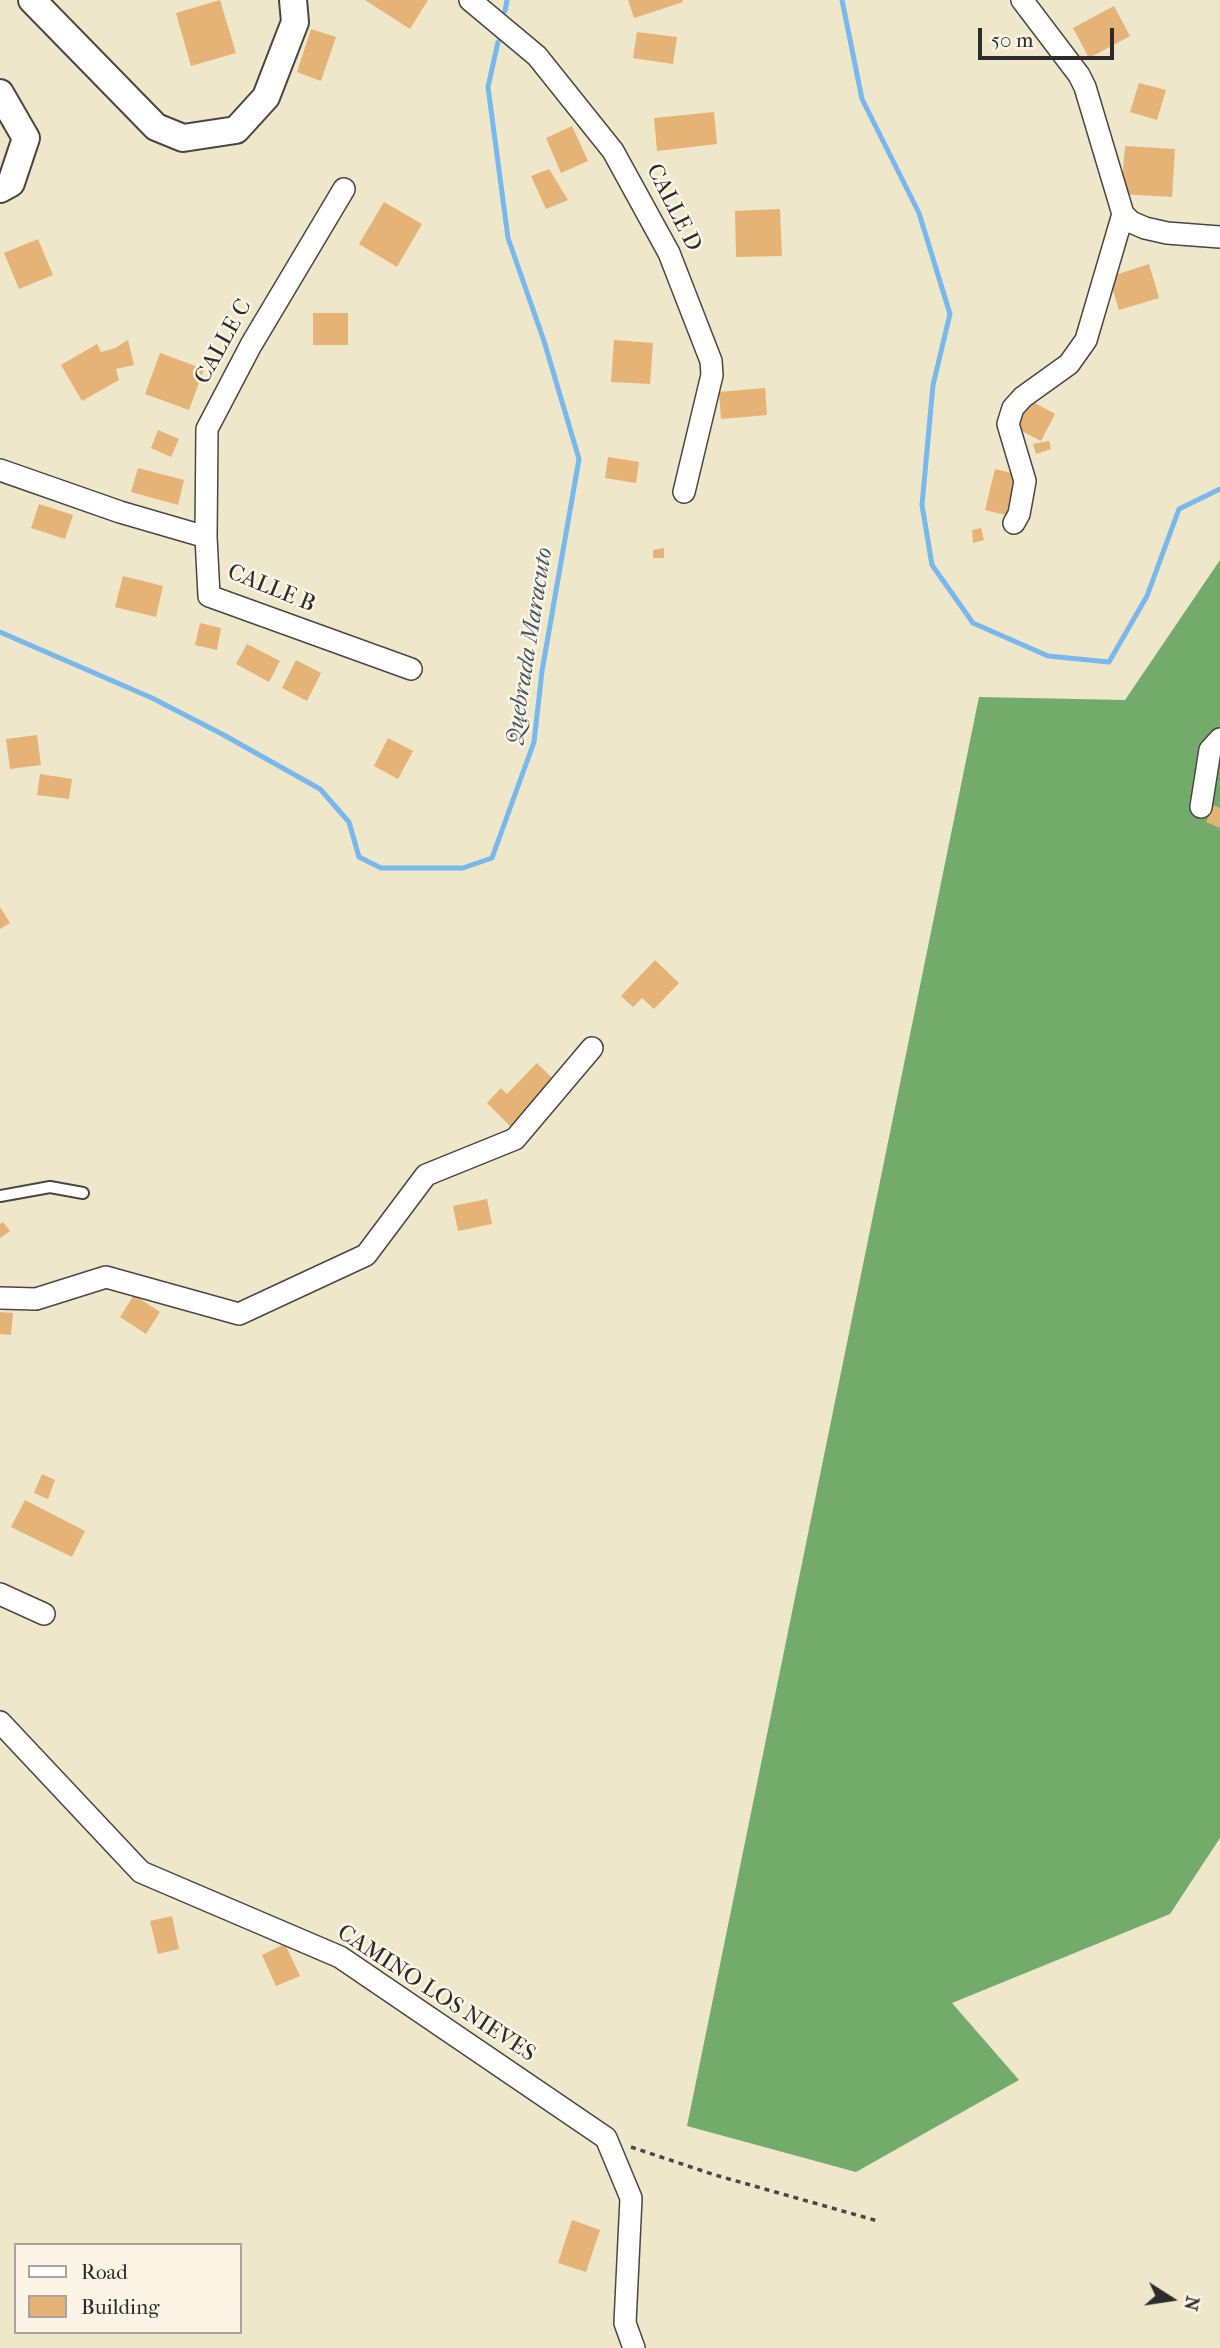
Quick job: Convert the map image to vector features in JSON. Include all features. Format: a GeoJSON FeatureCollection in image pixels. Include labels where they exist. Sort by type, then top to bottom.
{"type":"FeatureCollection","features":[{"type":"Feature","properties":{"kind":"street"},"geometry":{"type":"LineString","coordinates":[[32,0],[156,127],[183,138],[236,131],[266,97],[295,22],[293,0]]}},
{"type":"Feature","properties":{"kind":"street","name":"CALLE D"},"geometry":{"type":"LineString","coordinates":[[470,0],[537,56],[613,151],[669,253],[710,361],[712,376],[684,492]]}},
{"type":"Feature","properties":{"kind":"street"},"geometry":{"type":"LineString","coordinates":[[1022,0],[1079,75],[1085,87],[1123,214],[1131,222],[1145,229],[1220,237]]}},
{"type":"Feature","properties":{"kind":"street"},"geometry":{"type":"LineString","coordinates":[[0,93],[26,138],[4,178]]}},
{"type":"Feature","properties":{"kind":"street","name":"CALLE C"},"geometry":{"type":"LineString","coordinates":[[206,537],[207,429],[250,345],[344,189]]}},
{"type":"Feature","properties":{"kind":"street"},"geometry":{"type":"LineString","coordinates":[[1014,523],[1019,514],[1025,481],[1008,424],[1013,408],[1023,397],[1069,364],[1086,340],[1123,214]]}},
{"type":"Feature","properties":{"kind":"street"},"geometry":{"type":"LineString","coordinates":[[0,470],[120,512],[206,537]]}},
{"type":"Feature","properties":{"kind":"street","name":"CALLE B"},"geometry":{"type":"LineString","coordinates":[[206,537],[209,596],[411,669]]}},
{"type":"Feature","properties":{"kind":"street"},"geometry":{"type":"LineString","coordinates":[[1201,807],[1210,750],[1220,739]]}},
{"type":"Feature","properties":{"kind":"street"},"geometry":{"type":"LineString","coordinates":[[0,1298],[36,1299],[106,1277],[239,1314],[366,1255],[426,1175],[515,1139],[592,1048]]}},
{"type":"Feature","properties":{"kind":"street"},"geometry":{"type":"LineString","coordinates":[[0,1594],[44,1614]]}},
{"type":"Feature","properties":{"kind":"street","name":"CAMINO LOS NIEVES"},"geometry":{"type":"LineString","coordinates":[[0,1722],[141,1872],[340,1957],[606,2138]]}},
{"type":"Feature","properties":{"kind":"street"},"geometry":{"type":"LineString","coordinates":[[606,2138],[632,2198],[625,2323],[634,2348]]}},
{"type":"Feature","properties":{"kind":"lane"},"geometry":{"type":"LineString","coordinates":[[0,1196],[50,1188],[83,1193]]}},
{"type":"Feature","properties":{"kind":"path"},"geometry":{"type":"LineString","coordinates":[[606,2138],[715,2175],[878,2221]]}},
{"type":"Feature","properties":{"kind":"green space"},"geometry":{"type":"Polygon","coordinates":[[[1220,560],[1220,1838],[1170,1914],[952,2003],[1019,2080],[856,2172],[687,2126],[979,697],[1125,700],[1220,560]]]}},
{"type":"Feature","properties":{"kind":"building"},"geometry":{"type":"Polygon","coordinates":[[[220,0],[236,53],[191,66],[176,13],[220,0]]]}},
{"type":"Feature","properties":{"kind":"building"},"geometry":{"type":"Polygon","coordinates":[[[365,0],[428,0],[410,29],[365,0]]]}},
{"type":"Feature","properties":{"kind":"building"},"geometry":{"type":"Polygon","coordinates":[[[628,0],[682,0],[683,2],[634,18],[628,0]]]}},
{"type":"Feature","properties":{"kind":"building"},"geometry":{"type":"Polygon","coordinates":[[[1114,6],[1130,36],[1089,58],[1073,28],[1114,6]]]}},
{"type":"Feature","properties":{"kind":"building"},"geometry":{"type":"Polygon","coordinates":[[[311,29],[336,37],[321,81],[297,72],[311,29]]]}},
{"type":"Feature","properties":{"kind":"building"},"geometry":{"type":"Polygon","coordinates":[[[637,32],[677,37],[673,64],[633,58],[637,32]]]}},
{"type":"Feature","properties":{"kind":"building"},"geometry":{"type":"Polygon","coordinates":[[[1139,83],[1166,90],[1157,120],[1130,112],[1139,83]]]}},
{"type":"Feature","properties":{"kind":"building"},"geometry":{"type":"Polygon","coordinates":[[[714,112],[717,144],[657,151],[654,118],[714,112]]]}},
{"type":"Feature","properties":{"kind":"building"},"geometry":{"type":"Polygon","coordinates":[[[572,126],[588,161],[561,173],[546,138],[572,126]]]}},
{"type":"Feature","properties":{"kind":"building"},"geometry":{"type":"Polygon","coordinates":[[[1125,146],[1175,149],[1172,197],[1121,194],[1125,146]]]}},
{"type":"Feature","properties":{"kind":"building"},"geometry":{"type":"Polygon","coordinates":[[[549,169],[568,200],[546,209],[531,176],[549,169]]]}},
{"type":"Feature","properties":{"kind":"building"},"geometry":{"type":"Polygon","coordinates":[[[384,202],[422,224],[397,267],[359,244],[384,202]]]}},
{"type":"Feature","properties":{"kind":"building"},"geometry":{"type":"Polygon","coordinates":[[[780,209],[782,256],[736,257],[735,211],[780,209]]]}},
{"type":"Feature","properties":{"kind":"building"},"geometry":{"type":"Polygon","coordinates":[[[38,239],[53,275],[19,289],[4,253],[38,239]]]}},
{"type":"Feature","properties":{"kind":"building"},"geometry":{"type":"Polygon","coordinates":[[[1149,264],[1159,298],[1119,310],[1109,277],[1149,264]]]}},
{"type":"Feature","properties":{"kind":"building"},"geometry":{"type":"Polygon","coordinates":[[[313,313],[348,313],[348,345],[313,345],[313,313]]]}},
{"type":"Feature","properties":{"kind":"building"},"geometry":{"type":"Polygon","coordinates":[[[128,340],[134,365],[116,369],[119,380],[82,401],[61,365],[97,344],[101,352],[128,340]]]}},
{"type":"Feature","properties":{"kind":"building"},"geometry":{"type":"Polygon","coordinates":[[[614,340],[653,343],[650,384],[611,382],[614,340]]]}},
{"type":"Feature","properties":{"kind":"building"},"geometry":{"type":"Polygon","coordinates":[[[160,353],[204,369],[189,410],[145,394],[160,353]]]}},
{"type":"Feature","properties":{"kind":"building"},"geometry":{"type":"Polygon","coordinates":[[[765,388],[767,415],[721,419],[719,392],[765,388]]]}},
{"type":"Feature","properties":{"kind":"building"},"geometry":{"type":"Polygon","coordinates":[[[1026,398],[1055,414],[1041,441],[1012,426],[1026,398]]]}},
{"type":"Feature","properties":{"kind":"building"},"geometry":{"type":"Polygon","coordinates":[[[158,430],[179,439],[171,457],[151,448],[158,430]]]}},
{"type":"Feature","properties":{"kind":"building"},"geometry":{"type":"Polygon","coordinates":[[[1049,441],[1051,449],[1036,454],[1033,444],[1049,441]]]}},
{"type":"Feature","properties":{"kind":"building"},"geometry":{"type":"Polygon","coordinates":[[[608,457],[639,462],[636,483],[605,478],[608,457]]]}},
{"type":"Feature","properties":{"kind":"building"},"geometry":{"type":"Polygon","coordinates":[[[138,468],[184,480],[178,505],[131,492],[138,468]]]}},
{"type":"Feature","properties":{"kind":"building"},"geometry":{"type":"Polygon","coordinates":[[[995,469],[1020,475],[1010,516],[985,510],[995,469]]]}},
{"type":"Feature","properties":{"kind":"building"},"geometry":{"type":"Polygon","coordinates":[[[39,504],[73,515],[65,539],[31,528],[39,504]]]}},
{"type":"Feature","properties":{"kind":"building"},"geometry":{"type":"Polygon","coordinates":[[[981,528],[984,540],[973,543],[972,530],[981,528]]]}},
{"type":"Feature","properties":{"kind":"building"},"geometry":{"type":"Polygon","coordinates":[[[664,548],[664,558],[653,558],[653,550],[664,548]]]}},
{"type":"Feature","properties":{"kind":"building"},"geometry":{"type":"Polygon","coordinates":[[[123,576],[163,586],[156,617],[115,607],[123,576]]]}},
{"type":"Feature","properties":{"kind":"building"},"geometry":{"type":"Polygon","coordinates":[[[200,623],[221,628],[217,650],[195,645],[200,623]]]}},
{"type":"Feature","properties":{"kind":"building"},"geometry":{"type":"Polygon","coordinates":[[[247,644],[280,661],[269,682],[236,664],[247,644]]]}},
{"type":"Feature","properties":{"kind":"building"},"geometry":{"type":"Polygon","coordinates":[[[296,660],[321,673],[307,701],[282,688],[296,660]]]}},
{"type":"Feature","properties":{"kind":"building"},"geometry":{"type":"Polygon","coordinates":[[[37,735],[41,765],[10,769],[6,739],[37,735]]]}},
{"type":"Feature","properties":{"kind":"building"},"geometry":{"type":"Polygon","coordinates":[[[388,738],[413,751],[398,779],[374,766],[388,738]]]}},
{"type":"Feature","properties":{"kind":"building"},"geometry":{"type":"Polygon","coordinates":[[[40,774],[72,779],[69,799],[37,795],[40,774]]]}},
{"type":"Feature","properties":{"kind":"building"},"geometry":{"type":"Polygon","coordinates":[[[1214,805],[1220,808],[1220,828],[1206,822],[1214,805]]]}},
{"type":"Feature","properties":{"kind":"building"},"geometry":{"type":"Polygon","coordinates":[[[0,907],[10,923],[0,929],[0,907]]]}},
{"type":"Feature","properties":{"kind":"building"},"geometry":{"type":"Polygon","coordinates":[[[655,960],[679,983],[654,1009],[642,998],[633,1007],[621,996],[655,960]]]}},
{"type":"Feature","properties":{"kind":"building"},"geometry":{"type":"Polygon","coordinates":[[[537,1063],[555,1081],[511,1127],[487,1103],[501,1088],[507,1094],[537,1063]]]}},
{"type":"Feature","properties":{"kind":"building"},"geometry":{"type":"Polygon","coordinates":[[[487,1199],[492,1224],[458,1231],[453,1206],[487,1199]]]}},
{"type":"Feature","properties":{"kind":"building"},"geometry":{"type":"Polygon","coordinates":[[[3,1222],[10,1231],[0,1238],[0,1224],[3,1222]]]}},
{"type":"Feature","properties":{"kind":"building"},"geometry":{"type":"Polygon","coordinates":[[[134,1295],[160,1312],[146,1334],[120,1317],[134,1295]]]}},
{"type":"Feature","properties":{"kind":"building"},"geometry":{"type":"Polygon","coordinates":[[[0,1312],[13,1313],[11,1335],[0,1334],[0,1312]]]}},
{"type":"Feature","properties":{"kind":"building"},"geometry":{"type":"Polygon","coordinates":[[[42,1474],[55,1480],[48,1499],[34,1493],[42,1474]]]}},
{"type":"Feature","properties":{"kind":"building"},"geometry":{"type":"Polygon","coordinates":[[[25,1500],[85,1531],[72,1557],[11,1527],[25,1500]]]}},
{"type":"Feature","properties":{"kind":"building"},"geometry":{"type":"Polygon","coordinates":[[[172,1916],[179,1949],[158,1954],[150,1921],[172,1916]]]}},
{"type":"Feature","properties":{"kind":"building"},"geometry":{"type":"Polygon","coordinates":[[[285,1944],[300,1976],[276,1986],[262,1955],[285,1944]]]}},
{"type":"Feature","properties":{"kind":"building"},"geometry":{"type":"Polygon","coordinates":[[[572,2220],[600,2230],[586,2272],[558,2263],[572,2220]]]}},
{"type":"Feature","properties":{"kind":"waterway","name":"Quebrada Maracuto"},"geometry":{"type":"LineString","coordinates":[[505,11],[507,0]]}},
{"type":"Feature","properties":{"kind":"waterway","name":"Quebrada Maracuto"},"geometry":{"type":"LineString","coordinates":[[842,0],[862,99],[919,213],[950,314],[933,385],[922,505],[932,565],[973,623],[1048,656],[1109,662],[1147,596],[1179,509],[1220,489]]}},
{"type":"Feature","properties":{"kind":"waterway","name":"Quebrada Maracuto"},"geometry":{"type":"LineString","coordinates":[[0,632],[152,698],[320,789],[349,822],[359,857],[381,868],[463,868],[492,858],[534,742],[542,671],[579,459],[544,341],[508,238],[488,87],[498,42]]}}]}
